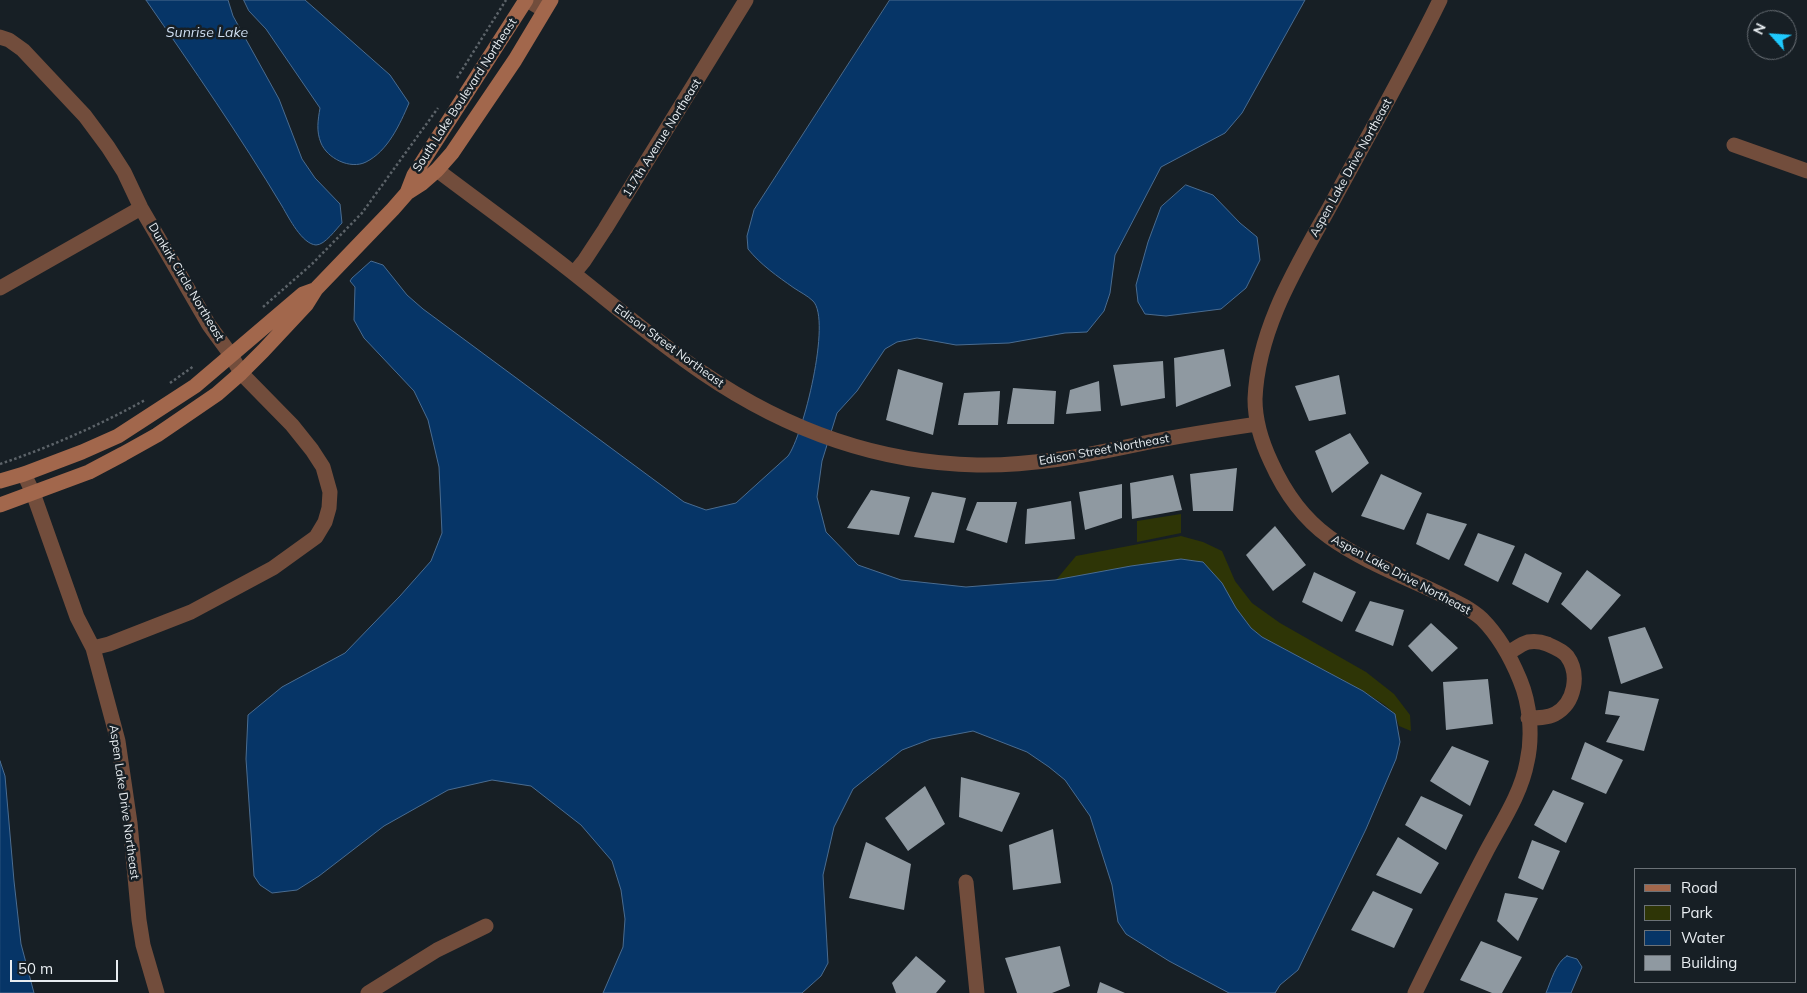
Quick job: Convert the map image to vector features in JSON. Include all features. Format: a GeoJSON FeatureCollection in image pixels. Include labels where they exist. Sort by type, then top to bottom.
{"type":"FeatureCollection","features":[{"type":"Feature","properties":{"kind":"street"},"geometry":{"type":"LineString","coordinates":[[527,0],[548,5]]}},
{"type":"Feature","properties":{"kind":"street","name":"South Lake Boulevard Northeast"},"geometry":{"type":"LineString","coordinates":[[407,192],[414,175],[527,0]]}},
{"type":"Feature","properties":{"kind":"street","name":"117th Avenue Northeast"},"geometry":{"type":"LineString","coordinates":[[574,273],[605,229],[746,0]]}},
{"type":"Feature","properties":{"kind":"street","name":"Aspen Lake Drive Northeast"},"geometry":{"type":"LineString","coordinates":[[1415,993],[1474,874],[1515,799],[1527,763],[1530,741],[1525,692],[1508,653],[1482,619],[1462,605],[1348,549],[1327,536],[1306,516],[1277,476],[1258,424],[1255,402],[1258,371],[1264,342],[1274,314],[1295,271],[1388,101],[1440,0]]}},
{"type":"Feature","properties":{"kind":"street","name":"South Lake Boulevard Northeast"},"geometry":{"type":"LineString","coordinates":[[0,505],[89,472],[157,435],[202,405],[241,373],[306,305],[319,286],[407,192],[421,184],[452,153],[515,60],[548,5]]}},
{"type":"Feature","properties":{"kind":"street","name":"Dunkirk Circle Northeast"},"geometry":{"type":"LineString","coordinates":[[0,37],[9,40],[23,50],[85,116],[108,147],[124,172],[141,208],[208,325],[231,355],[241,373],[292,425],[312,450],[323,466],[330,492],[329,508],[325,522],[316,537],[274,568],[220,598],[162,624],[93,648]]}},
{"type":"Feature","properties":{"kind":"street"},"geometry":{"type":"LineString","coordinates":[[1734,145],[1807,171]]}},
{"type":"Feature","properties":{"kind":"street","name":"Edison Street Northeast"},"geometry":{"type":"LineString","coordinates":[[437,170],[574,273],[703,374],[780,418],[847,446],[926,462],[976,465],[1014,464],[1098,453],[1177,437],[1258,424]]}},
{"type":"Feature","properties":{"kind":"street"},"geometry":{"type":"LineString","coordinates":[[0,288],[141,208]]}},
{"type":"Feature","properties":{"kind":"street","name":"South Lake Boulevard Northeast"},"geometry":{"type":"LineString","coordinates":[[0,481],[82,452],[118,436],[195,386],[303,294],[319,286]]}},
{"type":"Feature","properties":{"kind":"street","name":"Aspen Lake Drive Northeast"},"geometry":{"type":"LineString","coordinates":[[24,474],[33,493],[77,617],[93,648],[118,742],[132,840],[139,920],[143,944],[157,993]]}},
{"type":"Feature","properties":{"kind":"street"},"geometry":{"type":"LineString","coordinates":[[1508,653],[1530,641],[1542,642],[1556,647],[1567,656],[1573,669],[1575,682],[1571,697],[1562,708],[1554,714],[1541,718],[1528,718]]}},
{"type":"Feature","properties":{"kind":"street"},"geometry":{"type":"LineString","coordinates":[[966,882],[977,993]]}},
{"type":"Feature","properties":{"kind":"street"},"geometry":{"type":"LineString","coordinates":[[368,993],[437,950],[486,926]]}},
{"type":"Feature","properties":{"kind":"path"},"geometry":{"type":"LineString","coordinates":[[455,80],[506,0]]}},
{"type":"Feature","properties":{"kind":"path"},"geometry":{"type":"LineString","coordinates":[[259,310],[312,264],[362,214],[440,105]]}},
{"type":"Feature","properties":{"kind":"path"},"geometry":{"type":"LineString","coordinates":[[163,388],[199,362]]}},
{"type":"Feature","properties":{"kind":"path"},"geometry":{"type":"LineString","coordinates":[[0,464],[34,452],[106,421],[147,398]]}},
{"type":"Feature","properties":{"kind":"green space"},"geometry":{"type":"Polygon","coordinates":[[[1181,514],[1181,533],[1137,542],[1137,521],[1181,514]]]}},
{"type":"Feature","properties":{"kind":"green space"},"geometry":{"type":"Polygon","coordinates":[[[1181,536],[1203,542],[1222,551],[1235,581],[1252,603],[1280,623],[1366,672],[1394,694],[1410,715],[1411,731],[1399,726],[1395,714],[1363,691],[1262,637],[1251,628],[1195,561],[1181,559],[1056,580],[1076,556],[1181,536]]]}},
{"type":"Feature","properties":{"kind":"water","name":"Sunrise Lake"},"geometry":{"type":"Polygon","coordinates":[[[146,0],[228,0],[233,16],[279,99],[302,159],[315,178],[340,204],[342,223],[323,242],[316,245],[311,244],[296,230],[233,128],[146,0]]]}},
{"type":"Feature","properties":{"kind":"water"},"geometry":{"type":"Polygon","coordinates":[[[244,0],[305,0],[390,75],[409,103],[402,120],[381,151],[366,162],[353,165],[340,161],[328,153],[319,139],[318,121],[320,108],[266,29],[249,11],[244,0]]]}},
{"type":"Feature","properties":{"kind":"water"},"geometry":{"type":"Polygon","coordinates":[[[890,0],[1305,0],[1242,113],[1225,133],[1161,167],[1115,255],[1110,293],[1104,311],[1087,332],[1065,333],[1009,343],[956,345],[917,338],[897,342],[885,349],[857,391],[837,413],[822,461],[817,497],[826,532],[858,565],[901,580],[966,587],[1055,580],[1181,559],[1203,562],[1222,583],[1236,608],[1251,628],[1262,637],[1363,691],[1395,714],[1400,742],[1396,759],[1366,829],[1298,970],[1280,985],[1275,993],[1229,993],[1169,961],[1126,934],[1118,922],[1112,885],[1090,816],[1065,780],[1027,752],[973,731],[931,739],[902,750],[853,789],[834,827],[823,875],[828,963],[821,976],[802,993],[603,993],[623,947],[625,919],[621,890],[612,861],[581,825],[531,786],[492,780],[448,790],[384,826],[319,876],[297,890],[272,893],[260,885],[254,876],[246,759],[248,715],[282,687],[345,653],[431,561],[442,533],[439,467],[428,420],[414,391],[364,338],[354,320],[355,287],[350,281],[352,278],[371,261],[383,265],[407,295],[423,309],[684,502],[706,510],[736,503],[788,456],[794,444],[808,403],[819,330],[818,312],[813,301],[769,270],[748,249],[747,236],[754,210],[890,0]]]}},
{"type":"Feature","properties":{"kind":"water"},"geometry":{"type":"Polygon","coordinates":[[[1186,185],[1213,195],[1240,223],[1257,237],[1260,260],[1246,288],[1221,309],[1166,316],[1145,314],[1138,302],[1136,285],[1148,242],[1161,207],[1186,185]]]}},
{"type":"Feature","properties":{"kind":"water"},"geometry":{"type":"Polygon","coordinates":[[[0,761],[5,776],[21,944],[34,993],[0,993],[0,761]]]}},
{"type":"Feature","properties":{"kind":"water"},"geometry":{"type":"Polygon","coordinates":[[[1567,956],[1577,959],[1582,967],[1571,993],[1546,993],[1557,967],[1567,956]]]}},
{"type":"Feature","properties":{"kind":"building"},"geometry":{"type":"Polygon","coordinates":[[[1224,349],[1231,386],[1176,407],[1174,358],[1224,349]]]}},
{"type":"Feature","properties":{"kind":"building"},"geometry":{"type":"Polygon","coordinates":[[[1163,361],[1165,398],[1121,406],[1113,365],[1163,361]]]}},
{"type":"Feature","properties":{"kind":"building"},"geometry":{"type":"Polygon","coordinates":[[[898,369],[943,383],[933,435],[886,420],[898,369]]]}},
{"type":"Feature","properties":{"kind":"building"},"geometry":{"type":"Polygon","coordinates":[[[1339,375],[1346,414],[1309,421],[1295,386],[1339,375]]]}},
{"type":"Feature","properties":{"kind":"building"},"geometry":{"type":"Polygon","coordinates":[[[1099,381],[1101,411],[1066,414],[1070,390],[1099,381]]]}},
{"type":"Feature","properties":{"kind":"building"},"geometry":{"type":"Polygon","coordinates":[[[1013,388],[1056,391],[1054,424],[1007,424],[1013,388]]]}},
{"type":"Feature","properties":{"kind":"building"},"geometry":{"type":"Polygon","coordinates":[[[1000,391],[998,425],[958,425],[964,393],[1000,391]]]}},
{"type":"Feature","properties":{"kind":"building"},"geometry":{"type":"Polygon","coordinates":[[[1350,433],[1369,463],[1332,493],[1315,451],[1350,433]]]}},
{"type":"Feature","properties":{"kind":"building"},"geometry":{"type":"Polygon","coordinates":[[[1237,468],[1233,511],[1193,511],[1190,474],[1237,468]]]}},
{"type":"Feature","properties":{"kind":"building"},"geometry":{"type":"Polygon","coordinates":[[[1381,474],[1422,493],[1404,530],[1361,516],[1381,474]]]}},
{"type":"Feature","properties":{"kind":"building"},"geometry":{"type":"Polygon","coordinates":[[[1173,475],[1182,510],[1132,519],[1130,483],[1173,475]]]}},
{"type":"Feature","properties":{"kind":"building"},"geometry":{"type":"Polygon","coordinates":[[[1122,484],[1122,518],[1085,530],[1079,492],[1122,484]]]}},
{"type":"Feature","properties":{"kind":"building"},"geometry":{"type":"Polygon","coordinates":[[[871,490],[910,497],[899,535],[847,528],[871,490]]]}},
{"type":"Feature","properties":{"kind":"building"},"geometry":{"type":"Polygon","coordinates":[[[932,492],[966,498],[954,543],[914,537],[932,492]]]}},
{"type":"Feature","properties":{"kind":"building"},"geometry":{"type":"Polygon","coordinates":[[[1071,501],[1075,539],[1025,544],[1027,509],[1071,501]]]}},
{"type":"Feature","properties":{"kind":"building"},"geometry":{"type":"Polygon","coordinates":[[[977,502],[1017,502],[1007,543],[966,530],[977,502]]]}},
{"type":"Feature","properties":{"kind":"building"},"geometry":{"type":"Polygon","coordinates":[[[1427,513],[1467,524],[1449,560],[1416,544],[1427,513]]]}},
{"type":"Feature","properties":{"kind":"building"},"geometry":{"type":"Polygon","coordinates":[[[1275,526],[1306,565],[1273,591],[1246,555],[1275,526]]]}},
{"type":"Feature","properties":{"kind":"building"},"geometry":{"type":"Polygon","coordinates":[[[1478,533],[1515,546],[1498,582],[1464,565],[1478,533]]]}},
{"type":"Feature","properties":{"kind":"building"},"geometry":{"type":"Polygon","coordinates":[[[1525,553],[1562,573],[1548,603],[1512,584],[1525,553]]]}},
{"type":"Feature","properties":{"kind":"building"},"geometry":{"type":"Polygon","coordinates":[[[1587,570],[1621,595],[1591,630],[1561,604],[1587,570]]]}},
{"type":"Feature","properties":{"kind":"building"},"geometry":{"type":"Polygon","coordinates":[[[1314,572],[1356,592],[1342,622],[1302,602],[1314,572]]]}},
{"type":"Feature","properties":{"kind":"building"},"geometry":{"type":"Polygon","coordinates":[[[1370,601],[1404,610],[1393,646],[1355,631],[1370,601]]]}},
{"type":"Feature","properties":{"kind":"building"},"geometry":{"type":"Polygon","coordinates":[[[1431,623],[1458,648],[1432,672],[1408,646],[1431,623]]]}},
{"type":"Feature","properties":{"kind":"building"},"geometry":{"type":"Polygon","coordinates":[[[1645,627],[1663,668],[1621,684],[1608,637],[1645,627]]]}},
{"type":"Feature","properties":{"kind":"building"},"geometry":{"type":"Polygon","coordinates":[[[1488,679],[1493,724],[1446,730],[1443,682],[1488,679]]]}},
{"type":"Feature","properties":{"kind":"building"},"geometry":{"type":"Polygon","coordinates":[[[1609,691],[1659,699],[1644,751],[1606,742],[1620,716],[1605,714],[1609,691]]]}},
{"type":"Feature","properties":{"kind":"building"},"geometry":{"type":"Polygon","coordinates":[[[1585,742],[1623,760],[1606,794],[1571,779],[1585,742]]]}},
{"type":"Feature","properties":{"kind":"building"},"geometry":{"type":"Polygon","coordinates":[[[1452,746],[1489,761],[1470,806],[1430,781],[1452,746]]]}},
{"type":"Feature","properties":{"kind":"building"},"geometry":{"type":"Polygon","coordinates":[[[961,777],[1020,793],[1002,832],[959,817],[961,777]]]}},
{"type":"Feature","properties":{"kind":"building"},"geometry":{"type":"Polygon","coordinates":[[[925,786],[945,824],[908,851],[885,818],[925,786]]]}},
{"type":"Feature","properties":{"kind":"building"},"geometry":{"type":"Polygon","coordinates":[[[1553,790],[1584,803],[1566,843],[1534,825],[1553,790]]]}},
{"type":"Feature","properties":{"kind":"building"},"geometry":{"type":"Polygon","coordinates":[[[1421,796],[1463,815],[1446,850],[1405,825],[1421,796]]]}},
{"type":"Feature","properties":{"kind":"building"},"geometry":{"type":"Polygon","coordinates":[[[1053,829],[1061,883],[1013,890],[1009,845],[1053,829]]]}},
{"type":"Feature","properties":{"kind":"building"},"geometry":{"type":"Polygon","coordinates":[[[1398,837],[1439,863],[1421,894],[1376,875],[1398,837]]]}},
{"type":"Feature","properties":{"kind":"building"},"geometry":{"type":"Polygon","coordinates":[[[1532,840],[1560,851],[1543,890],[1518,878],[1532,840]]]}},
{"type":"Feature","properties":{"kind":"building"},"geometry":{"type":"Polygon","coordinates":[[[866,842],[911,864],[904,910],[849,898],[866,842]]]}},
{"type":"Feature","properties":{"kind":"building"},"geometry":{"type":"Polygon","coordinates":[[[1373,891],[1413,909],[1394,948],[1351,930],[1373,891]]]}},
{"type":"Feature","properties":{"kind":"building"},"geometry":{"type":"Polygon","coordinates":[[[1505,893],[1538,898],[1518,941],[1497,921],[1505,893]]]}},
{"type":"Feature","properties":{"kind":"building"},"geometry":{"type":"Polygon","coordinates":[[[1481,941],[1522,957],[1502,993],[1492,993],[1460,980],[1481,941]]]}},
{"type":"Feature","properties":{"kind":"building"},"geometry":{"type":"Polygon","coordinates":[[[1060,946],[1070,986],[1052,993],[1017,993],[1005,958],[1060,946]]]}},
{"type":"Feature","properties":{"kind":"building"},"geometry":{"type":"Polygon","coordinates":[[[916,956],[946,981],[936,993],[896,993],[892,983],[916,956]]]}},
{"type":"Feature","properties":{"kind":"building"},"geometry":{"type":"Polygon","coordinates":[[[1100,982],[1125,993],[1097,993],[1100,982]]]}}]}
